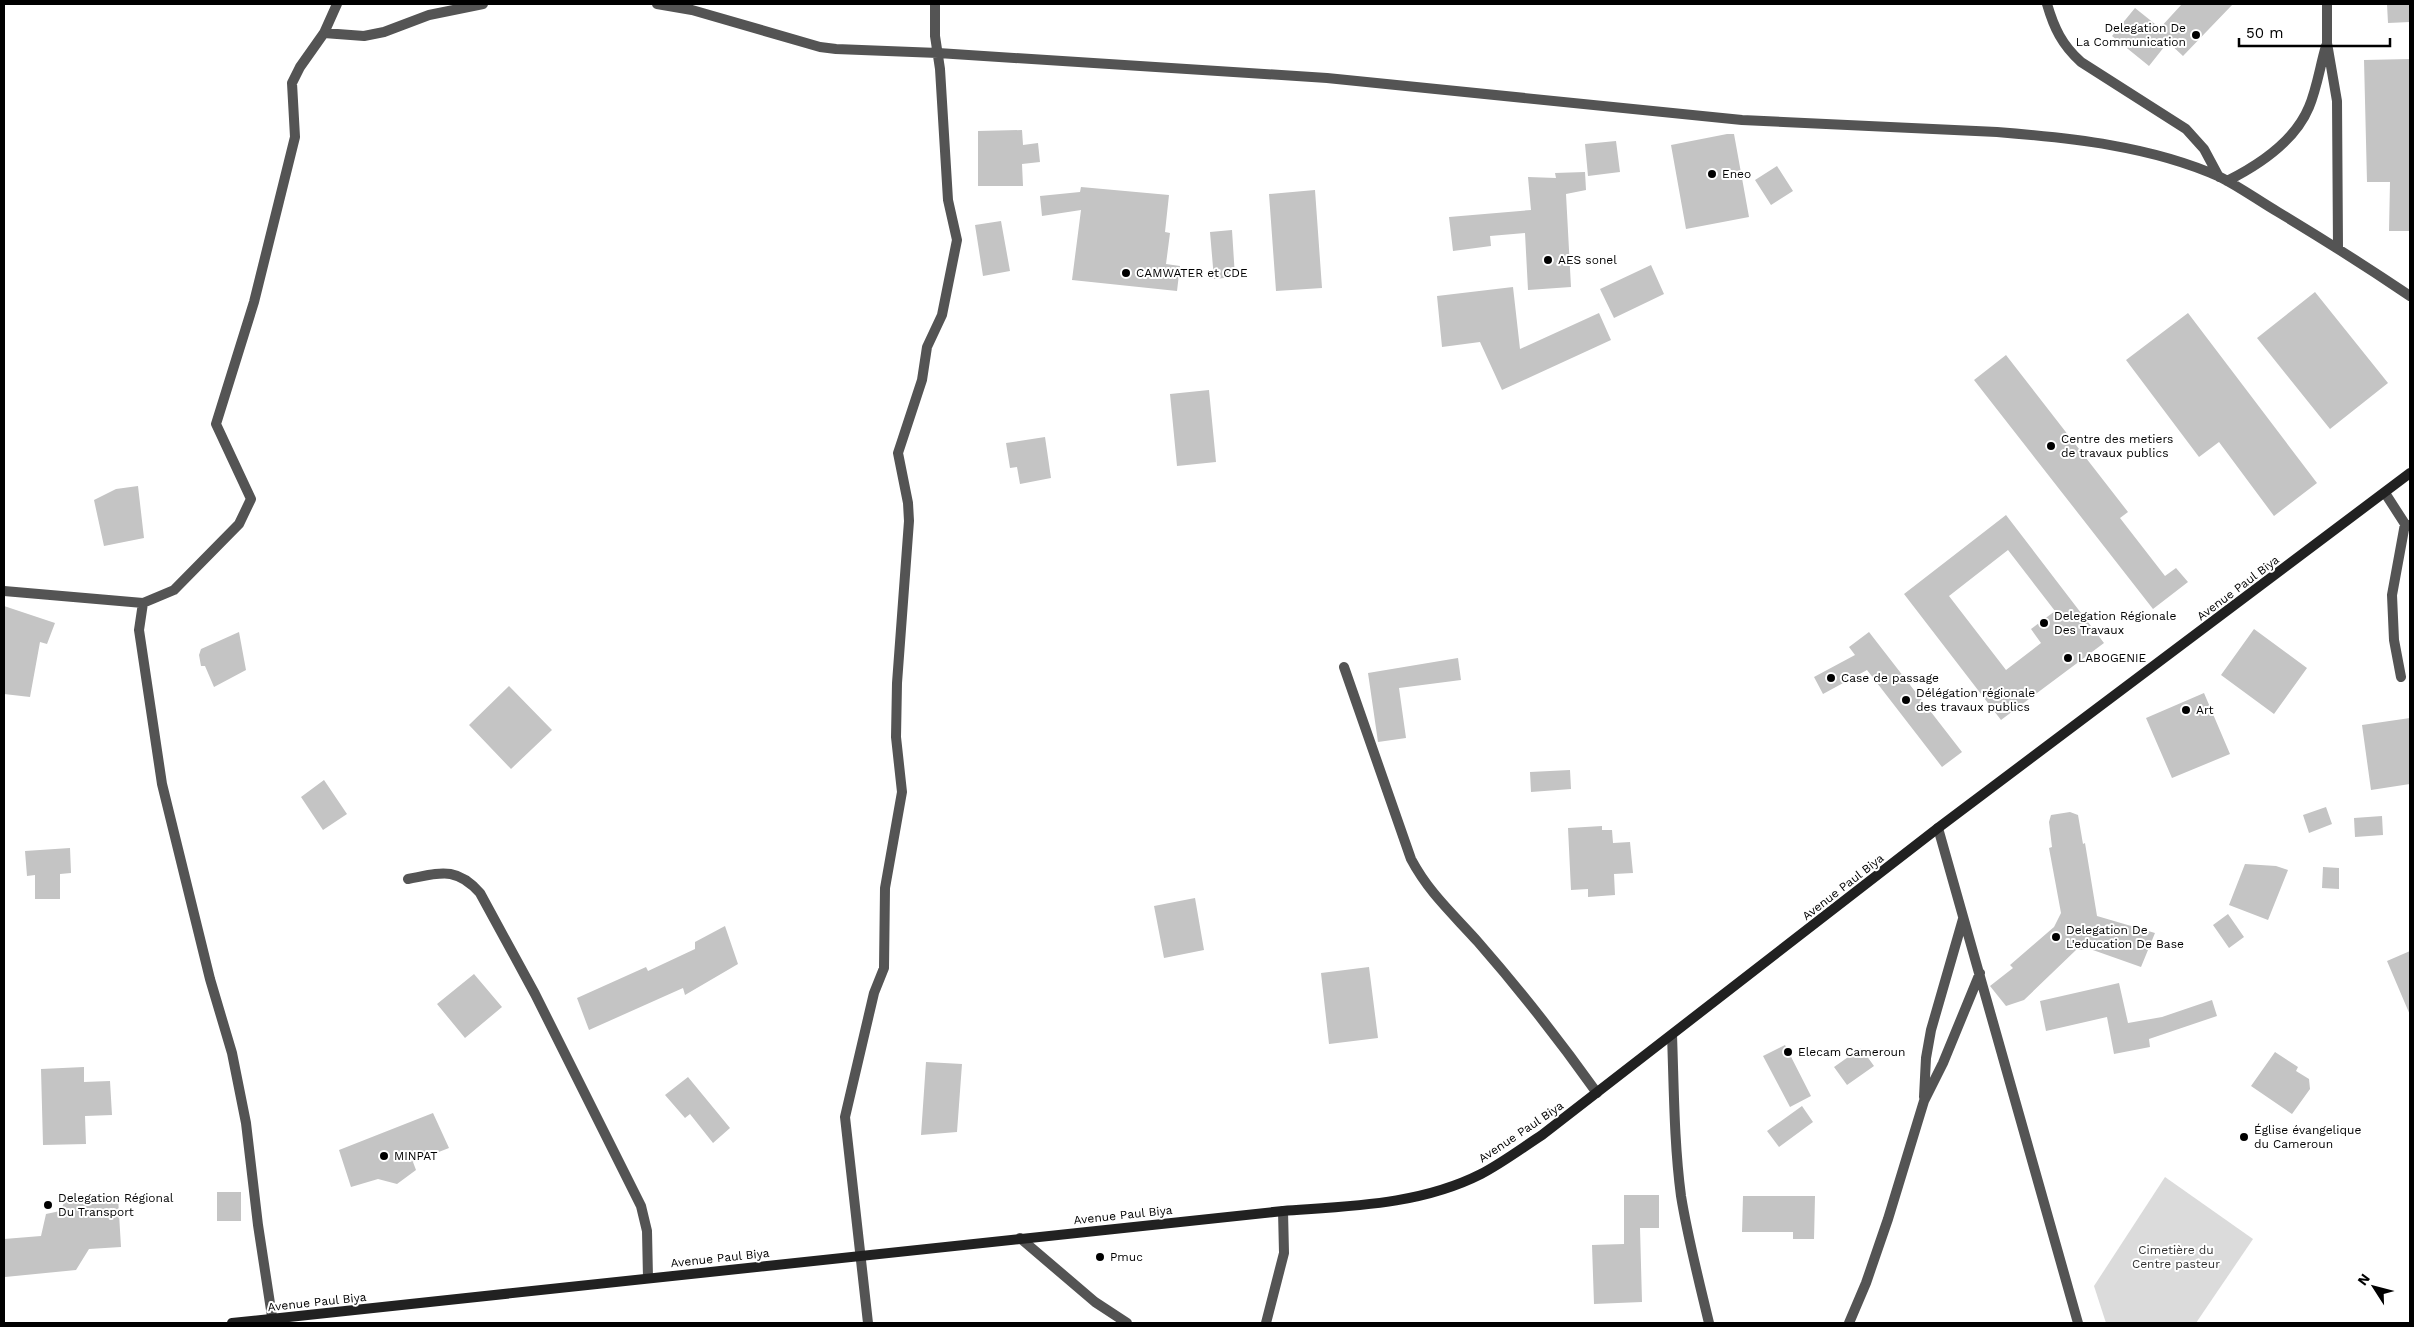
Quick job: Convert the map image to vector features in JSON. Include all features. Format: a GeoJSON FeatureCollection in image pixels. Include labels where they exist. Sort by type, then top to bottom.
{"type":"FeatureCollection","features":[{"type":"Feature","properties":{"kind":"main road","name":"Avenue Paul Biya"},"geometry":{"type":"LineString","coordinates":[[232,1323],[273,1321],[648,1278],[861,1257],[1283,1210],[1373,1205],[1461,1183],[1501,1162],[1542,1135],[1938,828],[2410,473]]}},
{"type":"Feature","properties":{"kind":"street"},"geometry":{"type":"LineString","coordinates":[[4,591],[143,603],[174,590],[239,524],[251,499],[216,424],[254,302],[294,137],[292,83],[300,67],[324,33],[337,4]]}},
{"type":"Feature","properties":{"kind":"street"},"geometry":{"type":"LineString","coordinates":[[324,33],[364,36],[384,32],[429,16],[482,4]]}},
{"type":"Feature","properties":{"kind":"street"},"geometry":{"type":"LineString","coordinates":[[657,4],[692,10],[820,47],[1327,78],[1742,120],[2036,135],[2144,152],[2178,161],[2223,179],[2338,248],[2410,296]]}},
{"type":"Feature","properties":{"kind":"street"},"geometry":{"type":"LineString","coordinates":[[868,1323],[845,1117],[874,993],[884,968],[885,888],[902,792],[896,738],[897,684],[909,521],[908,503],[898,453],[922,380],[927,347],[942,315],[957,240],[948,200],[938,53],[935,36],[935,4]]}},
{"type":"Feature","properties":{"kind":"street"},"geometry":{"type":"LineString","coordinates":[[2047,4],[2055,29],[2068,50],[2081,62],[2186,129],[2204,149],[2223,179]]}},
{"type":"Feature","properties":{"kind":"street"},"geometry":{"type":"LineString","coordinates":[[2327,4],[2327,43],[2337,101],[2338,248]]}},
{"type":"Feature","properties":{"kind":"street"},"geometry":{"type":"LineString","coordinates":[[2223,179],[2264,159],[2283,143],[2299,125],[2309,106],[2327,43]]}},
{"type":"Feature","properties":{"kind":"street"},"geometry":{"type":"LineString","coordinates":[[2385,493],[2408,525],[2392,595],[2394,640],[2400,677]]}},
{"type":"Feature","properties":{"kind":"street"},"geometry":{"type":"LineString","coordinates":[[143,603],[139,630],[162,784],[210,979],[232,1053],[246,1123],[258,1225],[273,1321]]}},
{"type":"Feature","properties":{"kind":"street"},"geometry":{"type":"LineString","coordinates":[[1344,667],[1411,859],[1420,876],[1430,891],[1478,942],[1539,1015],[1597,1093]]}},
{"type":"Feature","properties":{"kind":"street"},"geometry":{"type":"LineString","coordinates":[[1938,828],[2078,1323]]}},
{"type":"Feature","properties":{"kind":"street"},"geometry":{"type":"LineString","coordinates":[[408,879],[443,873],[457,874],[468,880],[480,893],[535,994],[641,1206],[646,1231],[648,1278]]}},
{"type":"Feature","properties":{"kind":"street"},"geometry":{"type":"LineString","coordinates":[[1924,1100],[1926,1058],[1931,1030],[1964,918]]}},
{"type":"Feature","properties":{"kind":"street"},"geometry":{"type":"LineString","coordinates":[[1849,1323],[1866,1283],[1888,1219],[1924,1100],[1943,1063],[1980,973]]}},
{"type":"Feature","properties":{"kind":"street"},"geometry":{"type":"LineString","coordinates":[[1672,1035],[1676,1136],[1681,1194],[1687,1233],[1709,1323]]}},
{"type":"Feature","properties":{"kind":"street"},"geometry":{"type":"LineString","coordinates":[[1266,1323],[1284,1254],[1283,1210]]}},
{"type":"Feature","properties":{"kind":"street"},"geometry":{"type":"LineString","coordinates":[[1020,1238],[1095,1302],[1128,1323]]}},
{"type":"Feature","properties":{"kind":"green space","name":"Cimetière du Centre pasteur"},"geometry":{"type":"Polygon","coordinates":[[[2165,1177],[2253,1239],[2196,1323],[2106,1323],[2094,1286],[2165,1177]]]}},
{"type":"Feature","properties":{"kind":"building"},"geometry":{"type":"Polygon","coordinates":[[[2182,4],[2233,4],[2183,56],[2168,42],[2149,66],[2112,36],[2135,8],[2160,28],[2182,4]]]}},
{"type":"Feature","properties":{"kind":"building"},"geometry":{"type":"Polygon","coordinates":[[[2387,4],[2410,4],[2410,22],[2388,23],[2387,4]]]}},
{"type":"Feature","properties":{"kind":"building"},"geometry":{"type":"Polygon","coordinates":[[[2410,59],[2410,231],[2389,231],[2390,182],[2367,182],[2364,60],[2410,59]]]}},
{"type":"Feature","properties":{"kind":"building"},"geometry":{"type":"Polygon","coordinates":[[[1022,130],[1023,145],[1038,143],[1040,162],[1022,164],[1023,186],[978,186],[978,131],[1022,130]]]}},
{"type":"Feature","properties":{"kind":"building"},"geometry":{"type":"Polygon","coordinates":[[[1734,134],[1749,217],[1686,229],[1671,145],[1734,134]]]}},
{"type":"Feature","properties":{"kind":"building"},"geometry":{"type":"Polygon","coordinates":[[[1616,141],[1620,172],[1588,176],[1585,144],[1616,141]]]}},
{"type":"Feature","properties":{"kind":"building"},"geometry":{"type":"Polygon","coordinates":[[[1777,166],[1793,191],[1771,205],[1755,180],[1777,166]]]}},
{"type":"Feature","properties":{"kind":"building"},"geometry":{"type":"Polygon","coordinates":[[[1585,172],[1586,190],[1566,194],[1571,287],[1528,290],[1525,233],[1490,236],[1491,246],[1453,251],[1449,217],[1531,210],[1528,177],[1556,178],[1555,173],[1585,172]]]}},
{"type":"Feature","properties":{"kind":"building"},"geometry":{"type":"Polygon","coordinates":[[[1081,187],[1169,195],[1165,232],[1170,233],[1166,264],[1180,266],[1177,291],[1072,280],[1081,210],[1042,216],[1040,196],[1080,192],[1081,187]]]}},
{"type":"Feature","properties":{"kind":"building"},"geometry":{"type":"Polygon","coordinates":[[[1315,190],[1322,288],[1276,291],[1269,194],[1315,190]]]}},
{"type":"Feature","properties":{"kind":"building"},"geometry":{"type":"Polygon","coordinates":[[[1001,221],[1010,271],[983,276],[975,225],[1001,221]]]}},
{"type":"Feature","properties":{"kind":"building"},"geometry":{"type":"Polygon","coordinates":[[[1232,230],[1235,277],[1214,279],[1210,232],[1232,230]]]}},
{"type":"Feature","properties":{"kind":"building"},"geometry":{"type":"Polygon","coordinates":[[[1651,265],[1664,294],[1614,318],[1600,289],[1651,265]]]}},
{"type":"Feature","properties":{"kind":"building"},"geometry":{"type":"Polygon","coordinates":[[[1513,287],[1520,349],[1599,313],[1611,340],[1502,390],[1480,342],[1442,347],[1437,296],[1513,287]]]}},
{"type":"Feature","properties":{"kind":"building"},"geometry":{"type":"Polygon","coordinates":[[[2315,292],[2388,383],[2330,429],[2257,338],[2315,292]]]}},
{"type":"Feature","properties":{"kind":"building"},"geometry":{"type":"Polygon","coordinates":[[[2188,313],[2317,483],[2274,516],[2219,442],[2199,457],[2126,360],[2188,313]]]}},
{"type":"Feature","properties":{"kind":"building","name":"Centre des metiers de travaux publics"},"geometry":{"type":"Polygon","coordinates":[[[2006,355],[2128,512],[2120,518],[2165,576],[2176,568],[2188,582],[2153,609],[1974,380],[2006,355]]]}},
{"type":"Feature","properties":{"kind":"building"},"geometry":{"type":"Polygon","coordinates":[[[1209,390],[1216,462],[1177,466],[1170,394],[1209,390]]]}},
{"type":"Feature","properties":{"kind":"building"},"geometry":{"type":"Polygon","coordinates":[[[1045,437],[1051,478],[1020,484],[1017,467],[1010,468],[1006,443],[1045,437]]]}},
{"type":"Feature","properties":{"kind":"building"},"geometry":{"type":"Polygon","coordinates":[[[138,486],[144,538],[104,546],[94,500],[116,489],[138,486]]]}},
{"type":"Feature","properties":{"kind":"building"},"geometry":{"type":"Polygon","coordinates":[[[2006,515],[2104,643],[2001,720],[1904,594],[2006,515]],[[2008,550],[1949,596],[2006,670],[2041,643],[2031,629],[2055,611],[2008,550]]]}},
{"type":"Feature","properties":{"kind":"building"},"geometry":{"type":"Polygon","coordinates":[[[4,606],[55,623],[47,644],[40,642],[30,697],[4,694],[4,606]]]}},
{"type":"Feature","properties":{"kind":"building"},"geometry":{"type":"Polygon","coordinates":[[[2254,629],[2307,668],[2274,714],[2221,675],[2254,629]]]}},
{"type":"Feature","properties":{"kind":"building"},"geometry":{"type":"Polygon","coordinates":[[[239,632],[246,670],[214,687],[205,666],[201,666],[199,655],[201,649],[239,632]]]}},
{"type":"Feature","properties":{"kind":"building","name":"Délégation régionale des travaux publics"},"geometry":{"type":"Polygon","coordinates":[[[1869,632],[1962,752],[1942,767],[1867,670],[1823,694],[1814,677],[1855,655],[1849,647],[1869,632]]]}},
{"type":"Feature","properties":{"kind":"building"},"geometry":{"type":"Polygon","coordinates":[[[1458,658],[1461,680],[1399,688],[1406,738],[1378,742],[1368,673],[1458,658]]]}},
{"type":"Feature","properties":{"kind":"building"},"geometry":{"type":"Polygon","coordinates":[[[509,686],[552,730],[511,769],[469,725],[509,686]]]}},
{"type":"Feature","properties":{"kind":"building"},"geometry":{"type":"Polygon","coordinates":[[[2204,693],[2230,754],[2172,778],[2146,718],[2204,693]]]}},
{"type":"Feature","properties":{"kind":"building"},"geometry":{"type":"Polygon","coordinates":[[[2410,718],[2410,784],[2371,790],[2362,725],[2410,718]]]}},
{"type":"Feature","properties":{"kind":"building"},"geometry":{"type":"Polygon","coordinates":[[[1570,770],[1571,789],[1531,792],[1530,772],[1570,770]]]}},
{"type":"Feature","properties":{"kind":"building"},"geometry":{"type":"Polygon","coordinates":[[[324,780],[347,814],[323,830],[301,797],[324,780]]]}},
{"type":"Feature","properties":{"kind":"building"},"geometry":{"type":"Polygon","coordinates":[[[2326,807],[2332,824],[2309,833],[2303,815],[2326,807]]]}},
{"type":"Feature","properties":{"kind":"building"},"geometry":{"type":"Polygon","coordinates":[[[2070,812],[2078,815],[2083,844],[2085,843],[2097,916],[2155,933],[2141,967],[2090,949],[2076,950],[2024,1000],[2006,1006],[1990,986],[2013,968],[2010,965],[2054,927],[2061,913],[2049,848],[2052,847],[2049,822],[2051,815],[2070,812]]]}},
{"type":"Feature","properties":{"kind":"building"},"geometry":{"type":"Polygon","coordinates":[[[2382,816],[2383,835],[2355,837],[2354,818],[2382,816]]]}},
{"type":"Feature","properties":{"kind":"building"},"geometry":{"type":"Polygon","coordinates":[[[1602,826],[1602,830],[1612,830],[1613,843],[1630,842],[1633,873],[1614,874],[1615,895],[1588,897],[1588,889],[1571,890],[1568,828],[1602,826]]]}},
{"type":"Feature","properties":{"kind":"building"},"geometry":{"type":"Polygon","coordinates":[[[70,848],[71,873],[60,874],[60,899],[35,899],[35,875],[27,876],[25,851],[70,848]]]}},
{"type":"Feature","properties":{"kind":"building"},"geometry":{"type":"Polygon","coordinates":[[[2245,864],[2276,866],[2288,870],[2268,920],[2229,905],[2245,864]]]}},
{"type":"Feature","properties":{"kind":"building"},"geometry":{"type":"Polygon","coordinates":[[[2323,867],[2339,868],[2339,889],[2322,888],[2323,867]]]}},
{"type":"Feature","properties":{"kind":"building"},"geometry":{"type":"Polygon","coordinates":[[[1195,898],[1204,950],[1164,958],[1154,906],[1195,898]]]}},
{"type":"Feature","properties":{"kind":"building"},"geometry":{"type":"Polygon","coordinates":[[[2228,914],[2244,937],[2229,948],[2213,925],[2228,914]]]}},
{"type":"Feature","properties":{"kind":"building"},"geometry":{"type":"Polygon","coordinates":[[[725,926],[738,964],[685,995],[683,988],[589,1030],[577,998],[646,967],[648,971],[695,949],[695,942],[725,926]]]}},
{"type":"Feature","properties":{"kind":"building"},"geometry":{"type":"Polygon","coordinates":[[[2410,951],[2410,1015],[2387,961],[2410,951]]]}},
{"type":"Feature","properties":{"kind":"building"},"geometry":{"type":"Polygon","coordinates":[[[1369,967],[1378,1038],[1329,1044],[1321,973],[1369,967]]]}},
{"type":"Feature","properties":{"kind":"building"},"geometry":{"type":"Polygon","coordinates":[[[474,974],[502,1007],[465,1038],[437,1004],[474,974]]]}},
{"type":"Feature","properties":{"kind":"building"},"geometry":{"type":"Polygon","coordinates":[[[2119,983],[2128,1023],[2162,1017],[2212,1000],[2217,1016],[2149,1039],[2150,1047],[2114,1054],[2107,1017],[2046,1031],[2040,1001],[2119,983]]]}},
{"type":"Feature","properties":{"kind":"building"},"geometry":{"type":"Polygon","coordinates":[[[1785,1045],[1811,1096],[1790,1107],[1763,1056],[1785,1045]]]}},
{"type":"Feature","properties":{"kind":"building"},"geometry":{"type":"Polygon","coordinates":[[[1861,1048],[1874,1066],[1847,1085],[1834,1067],[1861,1048]]]}},
{"type":"Feature","properties":{"kind":"building"},"geometry":{"type":"Polygon","coordinates":[[[2275,1052],[2298,1067],[2296,1071],[2309,1079],[2310,1089],[2292,1114],[2251,1086],[2275,1052]]]}},
{"type":"Feature","properties":{"kind":"building"},"geometry":{"type":"Polygon","coordinates":[[[926,1062],[962,1064],[957,1132],[921,1135],[926,1062]]]}},
{"type":"Feature","properties":{"kind":"building"},"geometry":{"type":"Polygon","coordinates":[[[84,1067],[84,1082],[110,1081],[112,1115],[85,1116],[86,1144],[43,1145],[41,1069],[84,1067]]]}},
{"type":"Feature","properties":{"kind":"building"},"geometry":{"type":"Polygon","coordinates":[[[688,1077],[730,1128],[713,1143],[690,1114],[685,1118],[665,1095],[688,1077]]]}},
{"type":"Feature","properties":{"kind":"building"},"geometry":{"type":"Polygon","coordinates":[[[1802,1106],[1813,1122],[1779,1147],[1767,1131],[1802,1106]]]}},
{"type":"Feature","properties":{"kind":"building","name":"MINPAT"},"geometry":{"type":"Polygon","coordinates":[[[433,1113],[449,1148],[413,1162],[416,1170],[397,1184],[378,1179],[351,1187],[339,1150],[433,1113]]]}},
{"type":"Feature","properties":{"kind":"building"},"geometry":{"type":"Polygon","coordinates":[[[217,1192],[241,1192],[241,1221],[217,1221],[217,1192]]]}},
{"type":"Feature","properties":{"kind":"building"},"geometry":{"type":"Polygon","coordinates":[[[1624,1195],[1659,1195],[1659,1228],[1640,1228],[1642,1302],[1594,1304],[1592,1245],[1624,1244],[1624,1195]]]}},
{"type":"Feature","properties":{"kind":"building"},"geometry":{"type":"Polygon","coordinates":[[[1743,1196],[1815,1196],[1814,1239],[1793,1239],[1793,1232],[1742,1232],[1743,1196]]]}},
{"type":"Feature","properties":{"kind":"building"},"geometry":{"type":"Polygon","coordinates":[[[118,1197],[121,1247],[89,1249],[76,1270],[5,1277],[4,1239],[41,1236],[46,1214],[60,1211],[65,1201],[118,1197]]]}},
{"type":"Feature","properties":{"kind":"place","name":"Delegation De La Communication"},"geometry":{"type":"Point","coordinates":[2196,35]}},
{"type":"Feature","properties":{"kind":"place","name":"Eneo"},"geometry":{"type":"Point","coordinates":[1712,174]}},
{"type":"Feature","properties":{"kind":"place","name":"AES sonel"},"geometry":{"type":"Point","coordinates":[1548,260]}},
{"type":"Feature","properties":{"kind":"place","name":"CAMWATER et CDE"},"geometry":{"type":"Point","coordinates":[1126,273]}},
{"type":"Feature","properties":{"kind":"place","name":"Centre des metiers de travaux publics"},"geometry":{"type":"Point","coordinates":[2051,446]}},
{"type":"Feature","properties":{"kind":"place","name":"Delegation Régionale Des Travaux"},"geometry":{"type":"Point","coordinates":[2044,623]}},
{"type":"Feature","properties":{"kind":"place","name":"LABOGENIE"},"geometry":{"type":"Point","coordinates":[2068,658]}},
{"type":"Feature","properties":{"kind":"place","name":"Case de passage"},"geometry":{"type":"Point","coordinates":[1831,678]}},
{"type":"Feature","properties":{"kind":"place","name":"Délégation régionale des travaux publics"},"geometry":{"type":"Point","coordinates":[1906,700]}},
{"type":"Feature","properties":{"kind":"place","name":"Art"},"geometry":{"type":"Point","coordinates":[2186,710]}},
{"type":"Feature","properties":{"kind":"place","name":"Delegation De L'education De Base"},"geometry":{"type":"Point","coordinates":[2056,937]}},
{"type":"Feature","properties":{"kind":"place","name":"Elecam Cameroun"},"geometry":{"type":"Point","coordinates":[1788,1052]}},
{"type":"Feature","properties":{"kind":"place","name":"Église évangelique du Cameroun"},"geometry":{"type":"Point","coordinates":[2244,1137]}},
{"type":"Feature","properties":{"kind":"place","name":"MINPAT"},"geometry":{"type":"Point","coordinates":[384,1156]}},
{"type":"Feature","properties":{"kind":"place","name":"Delegation Régional Du Transport"},"geometry":{"type":"Point","coordinates":[48,1205]}},
{"type":"Feature","properties":{"kind":"place","name":"Pmuc"},"geometry":{"type":"Point","coordinates":[1100,1257]}}]}
